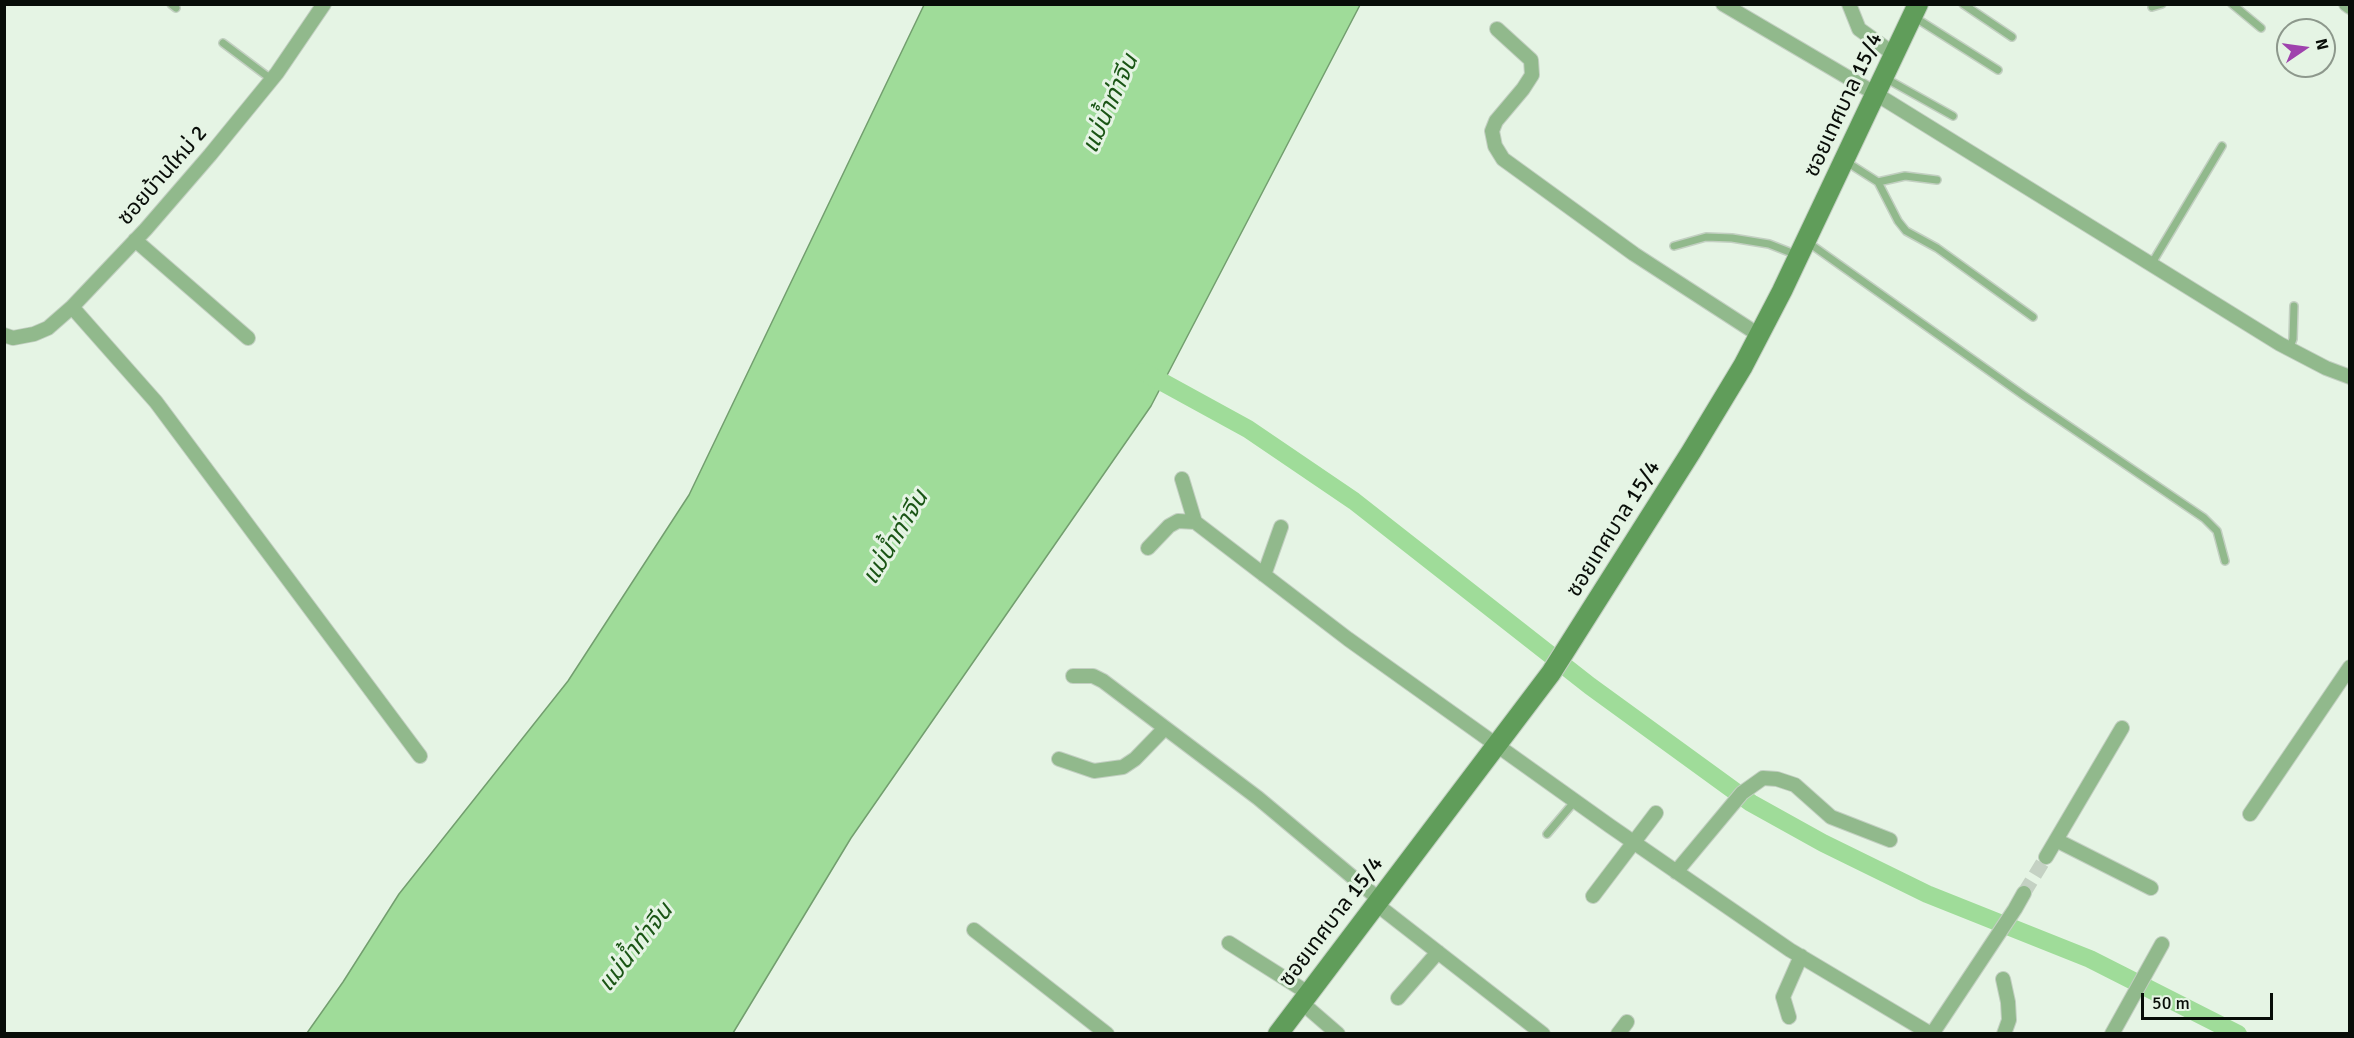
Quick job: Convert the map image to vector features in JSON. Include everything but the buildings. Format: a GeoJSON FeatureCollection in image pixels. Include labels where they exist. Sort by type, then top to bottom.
{"type":"FeatureCollection","features":[{"type":"Feature","properties":{"kind":"street","name":"ซอยบ้านใหม่ 2"},"geometry":{"type":"LineString","coordinates":[[9,337],[34,334],[48,328],[72,307],[135,240],[271,79],[324,4]]}},
{"type":"Feature","properties":{"kind":"street"},"geometry":{"type":"LineString","coordinates":[[1723,4],[1881,86],[2152,263],[2289,349],[2349,377]]}},
{"type":"Feature","properties":{"kind":"street"},"geometry":{"type":"LineString","coordinates":[[1849,4],[1859,29],[1895,55]]}},
{"type":"Feature","properties":{"kind":"street","name":"ซอยเทศบาล 15/4"},"geometry":{"type":"LineString","coordinates":[[1278,1034],[1495,744],[1551,673],[1691,452],[1759,335],[1881,86],[1915,10]]}},
{"type":"Feature","properties":{"kind":"street"},"geometry":{"type":"LineString","coordinates":[[1497,29],[1531,60],[1532,75],[1496,121],[1492,131],[1495,146],[1503,159],[1634,254],[1759,335]]}},
{"type":"Feature","properties":{"kind":"street"},"geometry":{"type":"LineString","coordinates":[[135,240],[248,338]]}},
{"type":"Feature","properties":{"kind":"street"},"geometry":{"type":"LineString","coordinates":[[72,307],[156,402],[420,756]]}},
{"type":"Feature","properties":{"kind":"street"},"geometry":{"type":"LineString","coordinates":[[1182,479],[1195,522]]}},
{"type":"Feature","properties":{"kind":"street"},"geometry":{"type":"LineString","coordinates":[[1148,548],[1169,526],[1178,521],[1195,522],[1348,639],[1632,842],[1801,956],[1931,1034],[2004,927],[2024,892]]}},
{"type":"Feature","properties":{"kind":"street"},"geometry":{"type":"LineString","coordinates":[[1264,575],[1281,527]]}},
{"type":"Feature","properties":{"kind":"street"},"geometry":{"type":"LineString","coordinates":[[2250,814],[2349,667]]}},
{"type":"Feature","properties":{"kind":"street"},"geometry":{"type":"LineString","coordinates":[[1073,676],[1093,675],[1103,681],[1258,798],[1438,952],[1543,1034]]}},
{"type":"Feature","properties":{"kind":"street"},"geometry":{"type":"LineString","coordinates":[[1059,759],[1094,771],[1123,767],[1135,759],[1164,728]]}},
{"type":"Feature","properties":{"kind":"street"},"geometry":{"type":"LineString","coordinates":[[2046,857],[2122,728]]}},
{"type":"Feature","properties":{"kind":"street"},"geometry":{"type":"LineString","coordinates":[[1676,872],[1747,789],[1764,778],[1777,779],[1795,785],[1837,820],[1890,840]]}},
{"type":"Feature","properties":{"kind":"street"},"geometry":{"type":"LineString","coordinates":[[1593,896],[1656,813]]}},
{"type":"Feature","properties":{"kind":"street"},"geometry":{"type":"LineString","coordinates":[[2056,840],[2151,888]]}},
{"type":"Feature","properties":{"kind":"street"},"geometry":{"type":"LineString","coordinates":[[974,930],[1107,1034]]}},
{"type":"Feature","properties":{"kind":"street"},"geometry":{"type":"LineString","coordinates":[[1229,943],[1304,997],[1338,1034]]}},
{"type":"Feature","properties":{"kind":"street"},"geometry":{"type":"LineString","coordinates":[[2112,1034],[2162,944]]}},
{"type":"Feature","properties":{"kind":"street"},"geometry":{"type":"LineString","coordinates":[[1398,998],[1438,952]]}},
{"type":"Feature","properties":{"kind":"street"},"geometry":{"type":"LineString","coordinates":[[1789,1017],[1783,997],[1801,956]]}},
{"type":"Feature","properties":{"kind":"street"},"geometry":{"type":"LineString","coordinates":[[2003,980],[2009,1020],[2004,1034]]}},
{"type":"Feature","properties":{"kind":"lane"},"geometry":{"type":"LineString","coordinates":[[1963,4],[2012,37]]}},
{"type":"Feature","properties":{"kind":"lane"},"geometry":{"type":"LineString","coordinates":[[2152,6],[2162,4]]}},
{"type":"Feature","properties":{"kind":"lane"},"geometry":{"type":"LineString","coordinates":[[2232,4],[2261,28]]}},
{"type":"Feature","properties":{"kind":"lane"},"geometry":{"type":"LineString","coordinates":[[1915,10],[1998,70]]}},
{"type":"Feature","properties":{"kind":"lane"},"geometry":{"type":"LineString","coordinates":[[223,43],[271,79]]}},
{"type":"Feature","properties":{"kind":"lane"},"geometry":{"type":"LineString","coordinates":[[1881,86],[1953,116]]}},
{"type":"Feature","properties":{"kind":"lane"},"geometry":{"type":"LineString","coordinates":[[2152,263],[2222,146]]}},
{"type":"Feature","properties":{"kind":"lane"},"geometry":{"type":"LineString","coordinates":[[1845,161],[1878,182],[1898,221],[1906,231],[1936,249],[2033,317]]}},
{"type":"Feature","properties":{"kind":"lane"},"geometry":{"type":"LineString","coordinates":[[1878,182],[1905,176],[1937,180]]}},
{"type":"Feature","properties":{"kind":"lane"},"geometry":{"type":"LineString","coordinates":[[1674,246],[1706,237],[1731,238],[1802,248],[2204,518],[2217,531],[2225,561]]}},
{"type":"Feature","properties":{"kind":"lane"},"geometry":{"type":"LineString","coordinates":[[2289,349],[2294,339],[2294,306]]}},
{"type":"Feature","properties":{"kind":"lane"},"geometry":{"type":"LineString","coordinates":[[1547,834],[1575,801]]}},
{"type":"Feature","properties":{"kind":"water","name":"แม่น้ำท่าจีน"},"geometry":{"type":"Polygon","coordinates":[[[924,5],[1360,5],[1151,406],[851,838],[733,1033],[307,1033],[343,982],[399,894],[568,681],[689,495],[924,5]]]}},
{"type":"Feature","properties":{"kind":"waterway"},"geometry":{"type":"LineString","coordinates":[[1144,372],[1248,429],[1354,501],[1590,686],[1751,803],[1823,843],[1927,894],[2090,959],[2238,1034]]}},
{"type":"Feature","properties":{"kind":"tunnel"},"geometry":{"type":"LineString","coordinates":[[2024,893],[2046,857]]}}]}
